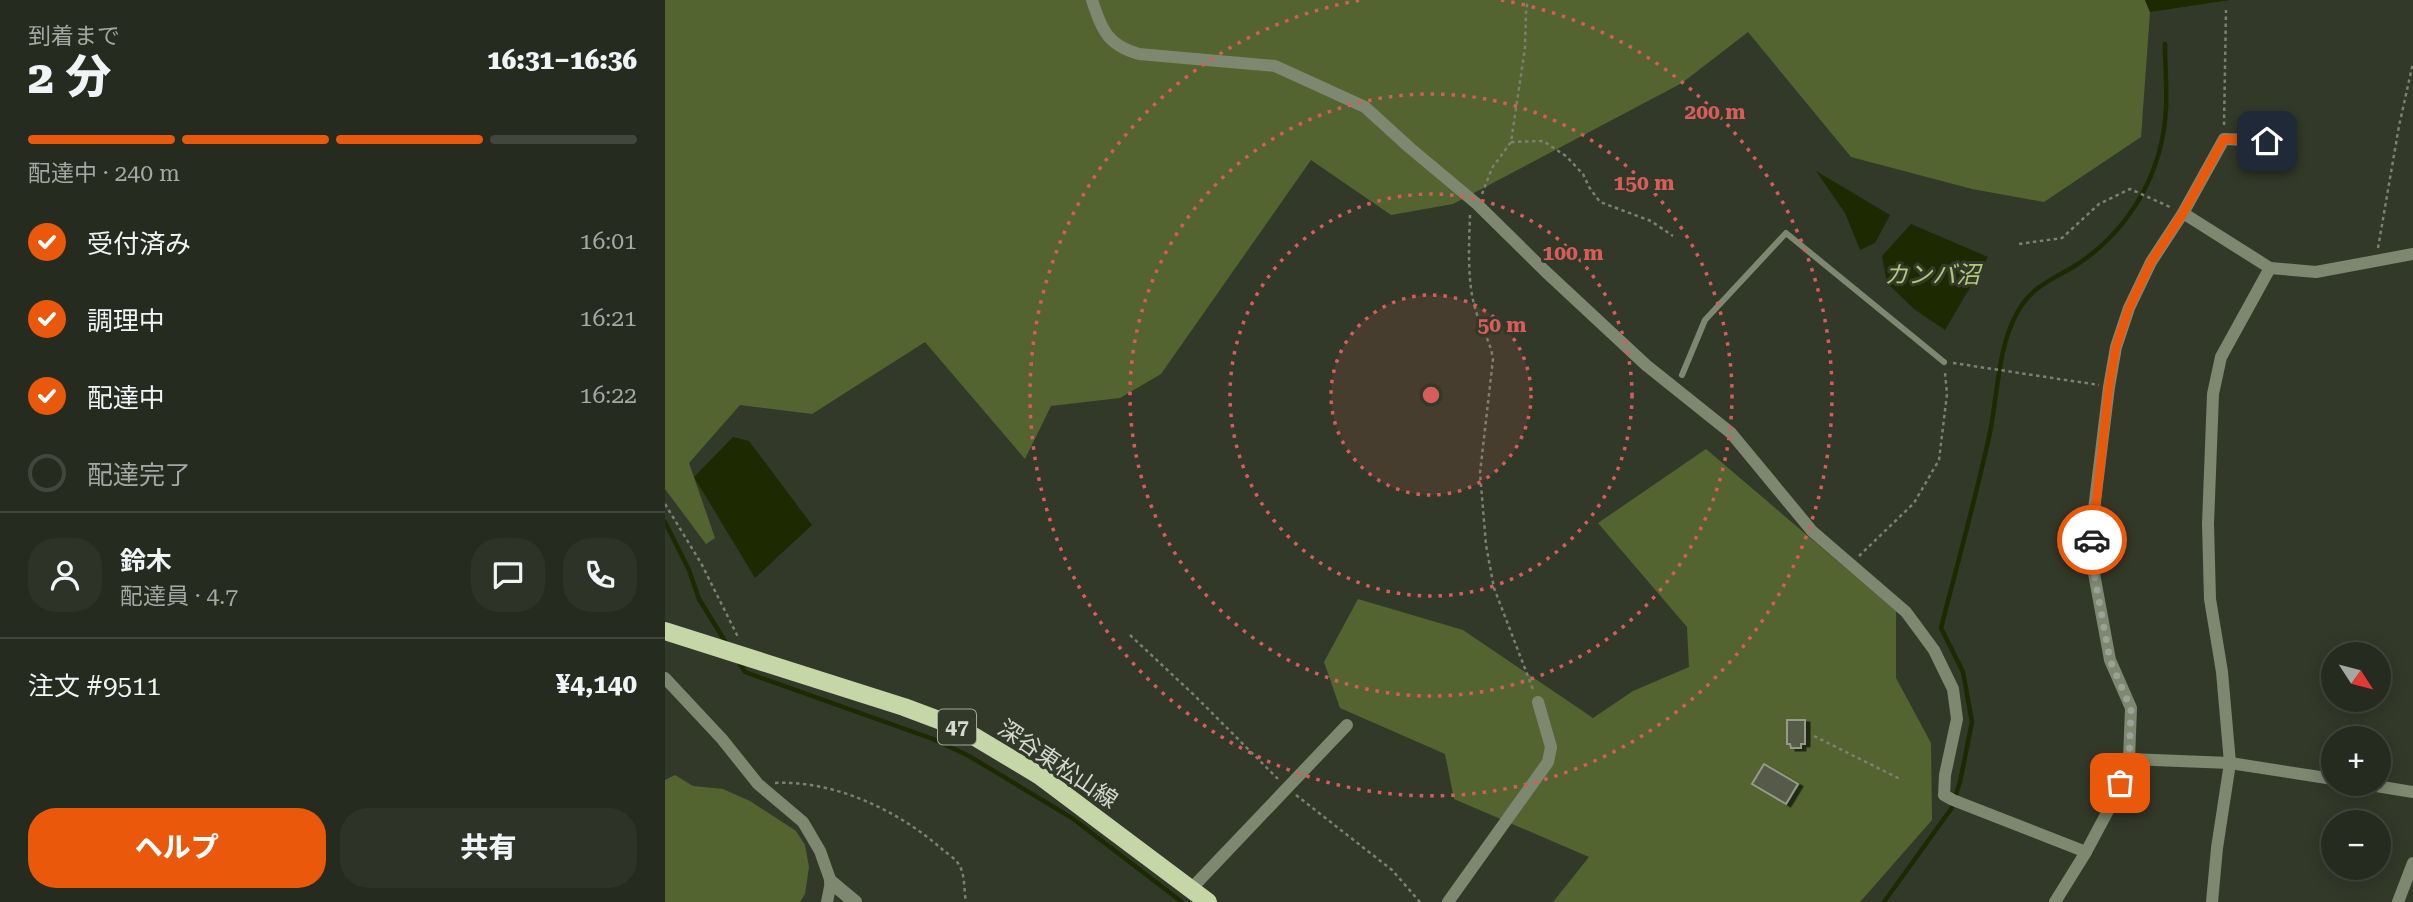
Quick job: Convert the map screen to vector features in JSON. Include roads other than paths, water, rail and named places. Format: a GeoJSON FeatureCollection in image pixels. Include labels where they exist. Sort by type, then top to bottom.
{"type":"FeatureCollection","features":[{"type":"Feature","properties":{"kind":"main road","name":"深谷東松山線"},"geometry":{"type":"LineString","coordinates":[[665,631],[904,707],[960,728],[1040,776],[1208,902]]}},
{"type":"Feature","properties":{"kind":"street"},"geometry":{"type":"LineString","coordinates":[[1092,0],[1105,33],[1121,49],[1139,54],[1275,66],[1365,107],[1477,204],[1646,365],[1731,433],[1812,531],[1906,612],[1934,650],[1953,690],[1957,719],[1945,775],[1944,795],[2086,852]]}},
{"type":"Feature","properties":{"kind":"street"},"geometry":{"type":"LineString","coordinates":[[2055,902],[2110,807],[2129,759],[2131,709],[2110,660],[2093,568],[2091,534],[2116,347],[2129,308],[2151,262],[2183,213],[2224,139],[2289,142]]}},
{"type":"Feature","properties":{"kind":"street"},"geometry":{"type":"LineString","coordinates":[[2183,213],[2270,268],[2316,272],[2413,254]]}},
{"type":"Feature","properties":{"kind":"street"},"geometry":{"type":"LineString","coordinates":[[2212,902],[2230,763],[2222,672],[2210,599],[2208,524],[2213,394],[2221,357],[2270,268]]}},
{"type":"Feature","properties":{"kind":"street"},"geometry":{"type":"LineString","coordinates":[[665,678],[722,738],[758,784],[803,822],[820,851],[831,882],[855,902]]}},
{"type":"Feature","properties":{"kind":"street"},"geometry":{"type":"LineString","coordinates":[[1448,902],[1548,762],[1551,747],[1538,702]]}},
{"type":"Feature","properties":{"kind":"street"},"geometry":{"type":"LineString","coordinates":[[1191,889],[1347,725]]}},
{"type":"Feature","properties":{"kind":"street"},"geometry":{"type":"LineString","coordinates":[[2129,759],[2230,763],[2321,777]]}},
{"type":"Feature","properties":{"kind":"street"},"geometry":{"type":"LineString","coordinates":[[2391,788],[2413,792]]}},
{"type":"Feature","properties":{"kind":"street"},"geometry":{"type":"LineString","coordinates":[[2398,902],[2413,863]]}},
{"type":"Feature","properties":{"kind":"street"},"geometry":{"type":"LineString","coordinates":[[827,902],[831,882]]}},
{"type":"Feature","properties":{"kind":"lane"},"geometry":{"type":"LineString","coordinates":[[1682,375],[1705,320],[1786,233],[1944,362]]}},
{"type":"Feature","properties":{"kind":"water"},"geometry":{"type":"Polygon","coordinates":[[[2145,0],[2230,0],[2150,12],[2145,0]]]}},
{"type":"Feature","properties":{"kind":"water"},"geometry":{"type":"Polygon","coordinates":[[[1816,171],[1890,215],[1875,243],[1860,250],[1845,213],[1816,171]]]}},
{"type":"Feature","properties":{"kind":"water","name":"カンバ沼"},"geometry":{"type":"Polygon","coordinates":[[[1911,224],[1988,257],[1945,330],[1914,309],[1887,283],[1882,256],[1911,224]]]}},
{"type":"Feature","properties":{"kind":"water"},"geometry":{"type":"Polygon","coordinates":[[[733,437],[749,441],[812,525],[755,578],[694,477],[733,437]]]}},
{"type":"Feature","properties":{"kind":"waterway"},"geometry":{"type":"LineString","coordinates":[[1884,902],[1951,809],[1960,782],[1972,722],[1963,672],[1941,628],[1989,437],[2005,342],[2017,313],[2029,296],[2097,250],[2128,216],[2141,196],[2151,176],[2164,132],[2165,44]]}},
{"type":"Feature","properties":{"kind":"waterway"},"geometry":{"type":"LineString","coordinates":[[665,522],[689,570],[699,599],[728,646]]}},
{"type":"Feature","properties":{"kind":"waterway"},"geometry":{"type":"LineString","coordinates":[[737,659],[745,672],[933,739],[969,756],[1072,818],[1182,902]]}}]}
